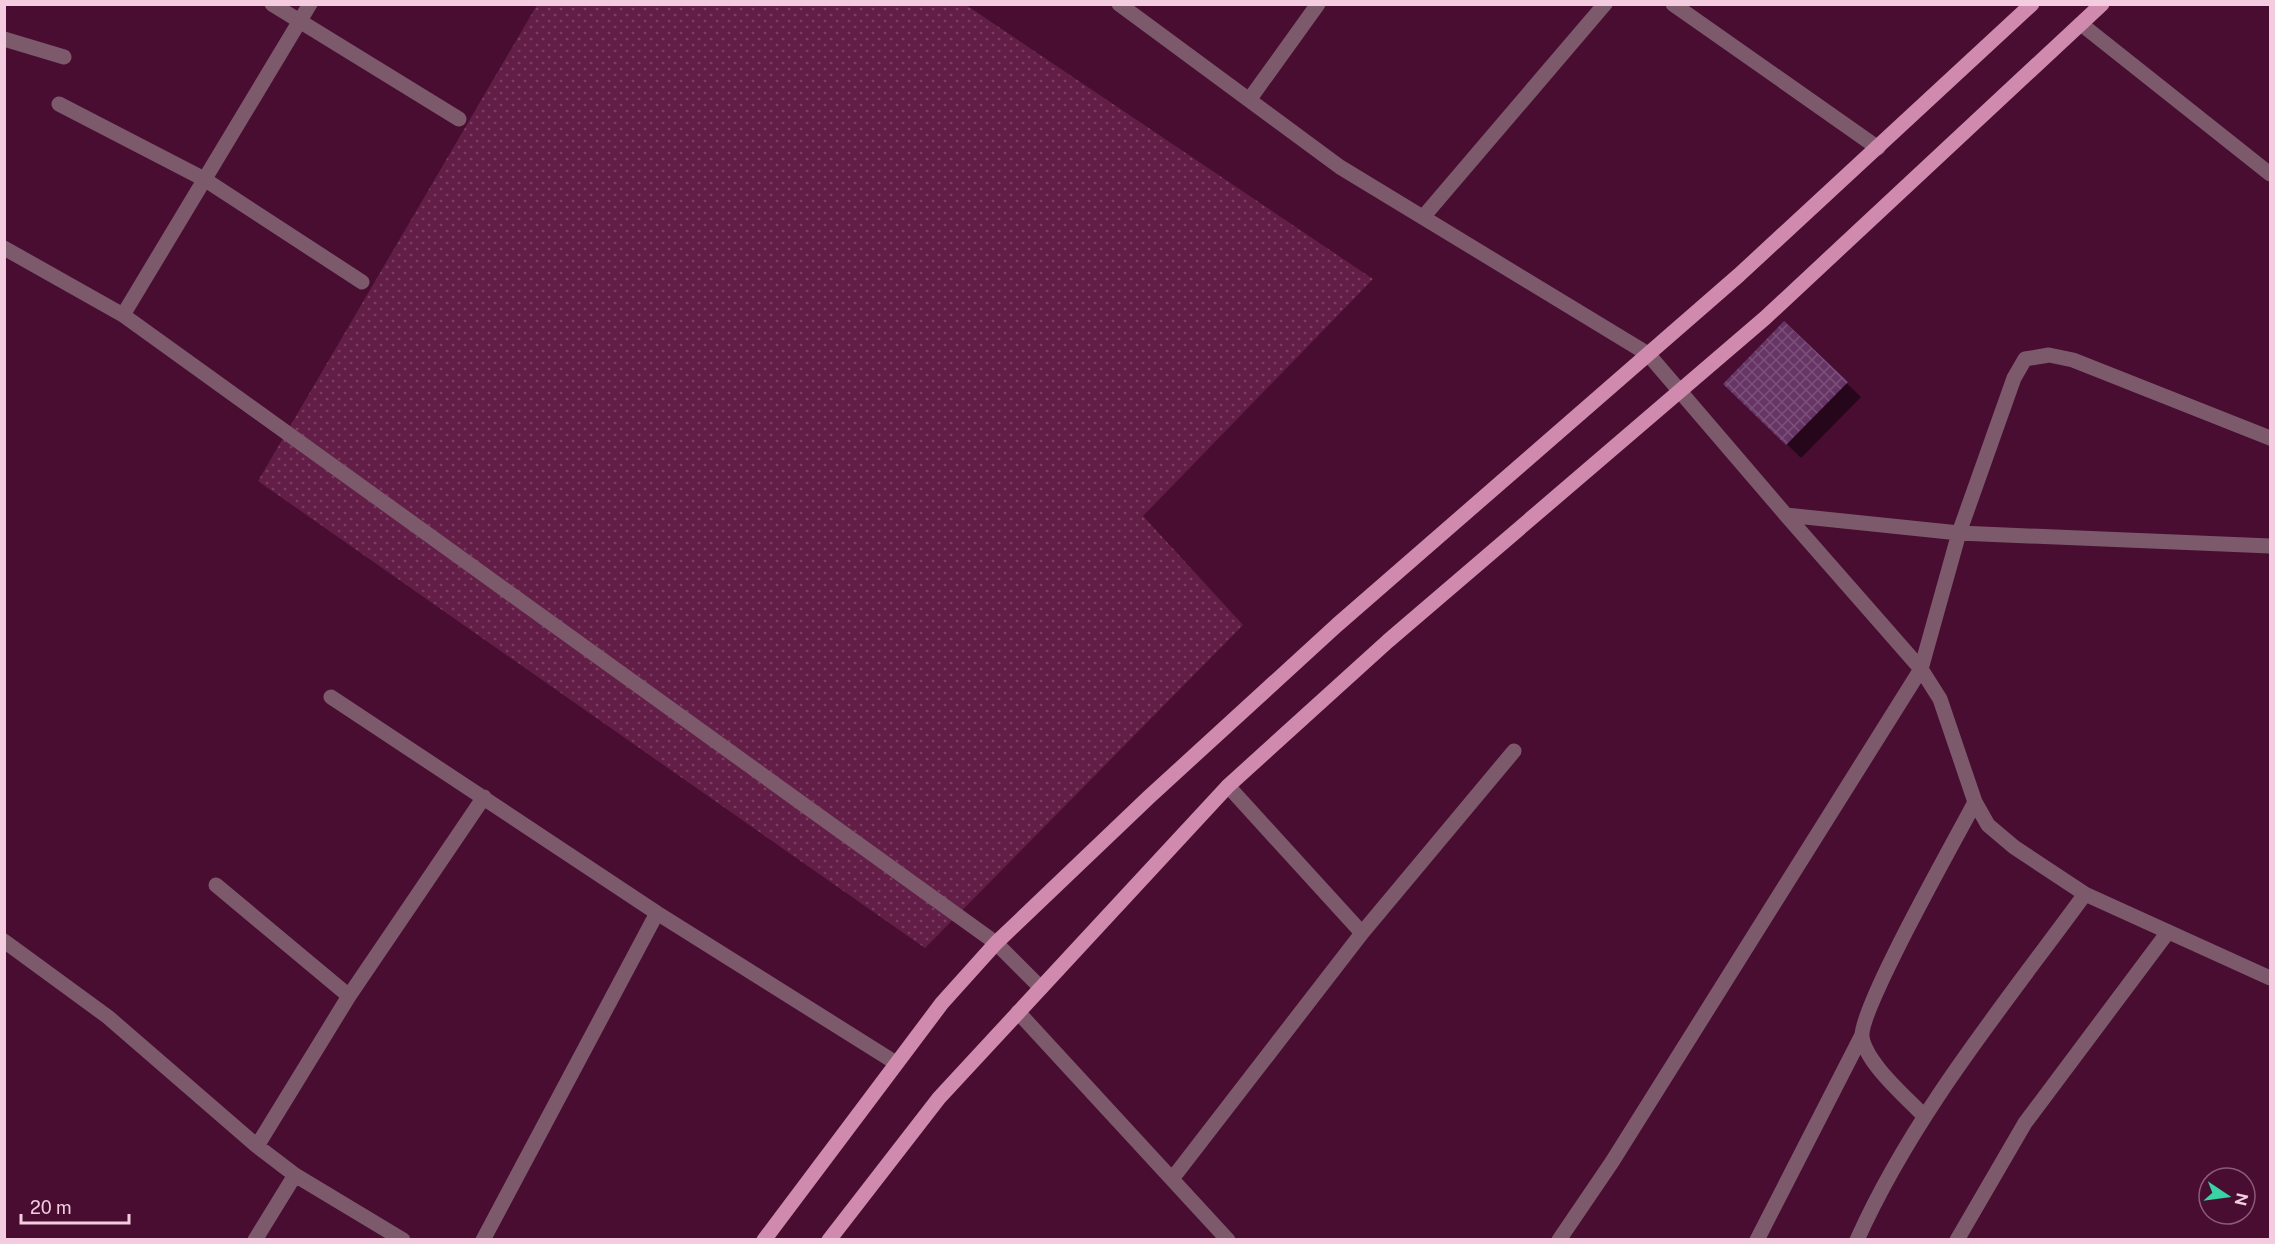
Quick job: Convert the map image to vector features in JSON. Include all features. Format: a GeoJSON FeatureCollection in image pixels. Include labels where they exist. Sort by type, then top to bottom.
{"type":"FeatureCollection","features":[{"type":"Feature","properties":{"kind":"main road"},"geometry":{"type":"LineString","coordinates":[[830,1239],[939,1098],[1228,786],[1388,641],[1765,318],[2102,4]]}},
{"type":"Feature","properties":{"kind":"main road"},"geometry":{"type":"LineString","coordinates":[[764,1239],[942,1003],[996,943],[1149,797],[1337,625],[1648,354],[1878,148],[2027,6]]}},
{"type":"Feature","properties":{"kind":"street"},"geometry":{"type":"LineString","coordinates":[[272,4],[459,119]]}},
{"type":"Feature","properties":{"kind":"street"},"geometry":{"type":"LineString","coordinates":[[123,315],[310,4]]}},
{"type":"Feature","properties":{"kind":"street"},"geometry":{"type":"LineString","coordinates":[[1119,4],[1340,167],[1648,354],[1921,669],[1940,699],[1975,802],[1988,825],[2014,847],[2085,894],[2271,978]]}},
{"type":"Feature","properties":{"kind":"street"},"geometry":{"type":"LineString","coordinates":[[1249,100],[1318,4]]}},
{"type":"Feature","properties":{"kind":"street"},"geometry":{"type":"LineString","coordinates":[[1424,216],[1605,4]]}},
{"type":"Feature","properties":{"kind":"street"},"geometry":{"type":"LineString","coordinates":[[1673,4],[1878,148]]}},
{"type":"Feature","properties":{"kind":"street"},"geometry":{"type":"LineString","coordinates":[[2081,24],[2271,174]]}},
{"type":"Feature","properties":{"kind":"street"},"geometry":{"type":"LineString","coordinates":[[4,39],[64,57]]}},
{"type":"Feature","properties":{"kind":"street"},"geometry":{"type":"LineString","coordinates":[[59,104],[204,179],[362,282]]}},
{"type":"Feature","properties":{"kind":"street"},"geometry":{"type":"LineString","coordinates":[[4,248],[123,315],[996,943],[1041,988]]}},
{"type":"Feature","properties":{"kind":"street"},"geometry":{"type":"LineString","coordinates":[[1559,1239],[1612,1162],[1921,669],[1959,533],[2014,378],[2025,359],[2049,355],[2073,360],[2271,438]]}},
{"type":"Feature","properties":{"kind":"street"},"geometry":{"type":"LineString","coordinates":[[1786,515],[1959,533],[2271,546]]}},
{"type":"Feature","properties":{"kind":"street"},"geometry":{"type":"LineString","coordinates":[[331,697],[657,913],[896,1063]]}},
{"type":"Feature","properties":{"kind":"street"},"geometry":{"type":"LineString","coordinates":[[1172,1179],[1362,933],[1514,751]]}},
{"type":"Feature","properties":{"kind":"street"},"geometry":{"type":"LineString","coordinates":[[1228,786],[1362,933]]}},
{"type":"Feature","properties":{"kind":"street"},"geometry":{"type":"LineString","coordinates":[[257,1146],[349,996],[484,797]]}},
{"type":"Feature","properties":{"kind":"street"},"geometry":{"type":"LineString","coordinates":[[1757,1239],[1862,1035],[1870,1007],[1891,962],[1975,802]]}},
{"type":"Feature","properties":{"kind":"street"},"geometry":{"type":"LineString","coordinates":[[216,885],[349,996]]}},
{"type":"Feature","properties":{"kind":"street"},"geometry":{"type":"LineString","coordinates":[[1857,1239],[1923,1115],[2085,894]]}},
{"type":"Feature","properties":{"kind":"street"},"geometry":{"type":"LineString","coordinates":[[483,1239],[657,913]]}},
{"type":"Feature","properties":{"kind":"street"},"geometry":{"type":"LineString","coordinates":[[1957,1239],[1982,1191],[2043,1096],[2168,932]]}},
{"type":"Feature","properties":{"kind":"street"},"geometry":{"type":"LineString","coordinates":[[4,941],[108,1017],[257,1146],[295,1174],[403,1239]]}},
{"type":"Feature","properties":{"kind":"street"},"geometry":{"type":"LineString","coordinates":[[1018,1012],[1228,1239]]}},
{"type":"Feature","properties":{"kind":"street"},"geometry":{"type":"LineString","coordinates":[[1862,1035],[1871,1059],[1923,1115]]}},
{"type":"Feature","properties":{"kind":"street"},"geometry":{"type":"LineString","coordinates":[[255,1239],[295,1174]]}},
{"type":"Feature","properties":{"kind":"shaded area"},"geometry":{"type":"Polygon","coordinates":[[[537,5],[966,5],[1373,279],[1143,516],[1243,625],[925,948],[258,481],[537,5]]]}},
{"type":"Feature","properties":{"kind":"building"},"geometry":{"type":"Polygon","coordinates":[[[1784,321],[1848,382],[1786,445],[1723,384],[1784,321]]]}}]}
